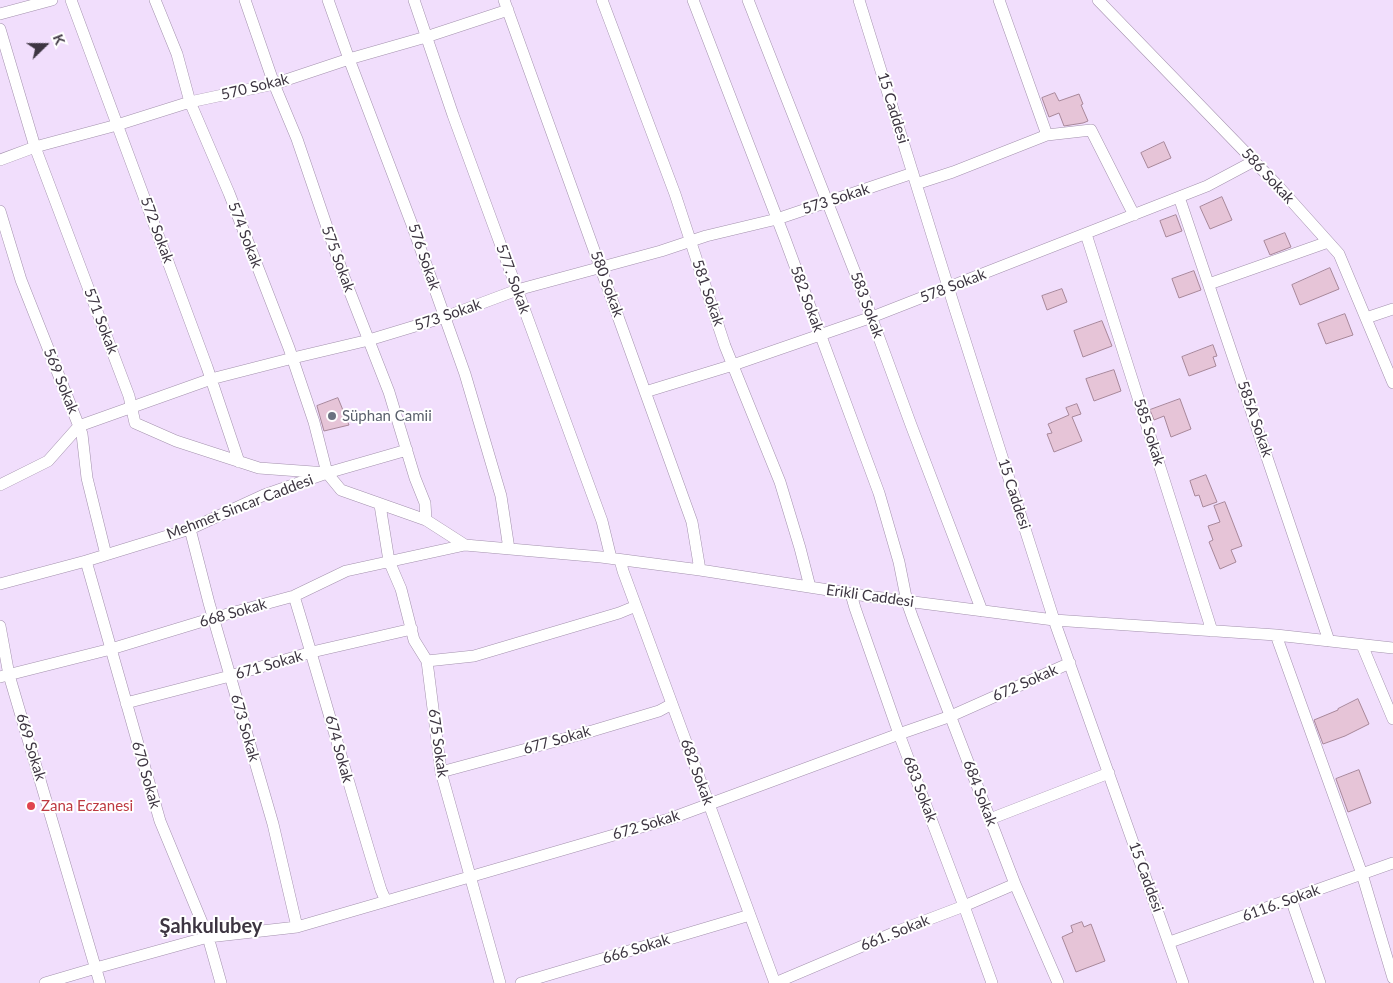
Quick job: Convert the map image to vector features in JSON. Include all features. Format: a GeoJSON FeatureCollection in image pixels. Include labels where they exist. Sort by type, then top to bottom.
{"type":"FeatureCollection","features":[{"type":"Feature","properties":{"kind":"street"},"geometry":{"type":"LineString","coordinates":[[0,14],[52,0]]}},
{"type":"Feature","properties":{"kind":"street","name":"572 Sokak"},"geometry":{"type":"LineString","coordinates":[[71,0],[211,379],[239,462]]}},
{"type":"Feature","properties":{"kind":"street","name":"574 Sokak"},"geometry":{"type":"LineString","coordinates":[[155,0],[177,54],[190,102],[293,358],[314,422],[327,473]]}},
{"type":"Feature","properties":{"kind":"street","name":"575 Sokak"},"geometry":{"type":"LineString","coordinates":[[245,0],[274,84],[297,140],[344,276],[389,392],[415,478],[425,503],[426,520]]}},
{"type":"Feature","properties":{"kind":"street","name":"576 Sokak"},"geometry":{"type":"LineString","coordinates":[[328,0],[412,222],[465,374],[501,496],[510,549]]}},
{"type":"Feature","properties":{"kind":"street","name":"577. Sokak"},"geometry":{"type":"LineString","coordinates":[[414,0],[453,115],[615,559]]}},
{"type":"Feature","properties":{"kind":"street","name":"581 Sokak"},"geometry":{"type":"LineString","coordinates":[[602,0],[675,194],[733,365],[780,482],[810,587]]}},
{"type":"Feature","properties":{"kind":"street","name":"582 Sokak"},"geometry":{"type":"LineString","coordinates":[[692,0],[777,219],[879,493],[899,562],[907,602]]}},
{"type":"Feature","properties":{"kind":"street","name":"583 Sokak"},"geometry":{"type":"LineString","coordinates":[[748,0],[872,317],[982,611]]}},
{"type":"Feature","properties":{"kind":"street","name":"15 Caddesi"},"geometry":{"type":"LineString","coordinates":[[859,0],[1054,620],[1183,983]]}},
{"type":"Feature","properties":{"kind":"street"},"geometry":{"type":"LineString","coordinates":[[999,0],[1047,134]]}},
{"type":"Feature","properties":{"kind":"street","name":"586 Sokak"},"geometry":{"type":"LineString","coordinates":[[1098,0],[1278,186],[1339,254],[1393,383]]}},
{"type":"Feature","properties":{"kind":"street","name":"570 Sokak"},"geometry":{"type":"LineString","coordinates":[[0,160],[35,147],[117,125],[190,102],[274,84],[426,36],[506,5]]}},
{"type":"Feature","properties":{"kind":"street","name":"580 Sokak"},"geometry":{"type":"LineString","coordinates":[[506,5],[692,522],[700,570]]}},
{"type":"Feature","properties":{"kind":"street","name":"571 Sokak"},"geometry":{"type":"LineString","coordinates":[[0,29],[35,147],[129,396],[135,423],[176,441],[259,468],[327,473]]}},
{"type":"Feature","properties":{"kind":"street","name":"573 Sokak"},"geometry":{"type":"LineString","coordinates":[[0,485],[48,461],[79,426],[211,379],[369,340],[445,317],[517,290],[661,251],[690,240],[777,219],[915,179],[954,172],[1047,134],[1091,130],[1134,215]]}},
{"type":"Feature","properties":{"kind":"street","name":"578 Sokak"},"geometry":{"type":"LineString","coordinates":[[645,392],[733,365],[872,317],[1208,186],[1254,161]]}},
{"type":"Feature","properties":{"kind":"street","name":"585A Sokak"},"geometry":{"type":"LineString","coordinates":[[1180,197],[1329,641]]}},
{"type":"Feature","properties":{"kind":"street","name":"569 Sokak"},"geometry":{"type":"LineString","coordinates":[[0,211],[21,280],[82,434],[88,478],[106,555]]}},
{"type":"Feature","properties":{"kind":"street","name":"585 Sokak"},"geometry":{"type":"LineString","coordinates":[[1086,234],[1212,631]]}},
{"type":"Feature","properties":{"kind":"street"},"geometry":{"type":"LineString","coordinates":[[1209,284],[1328,242]]}},
{"type":"Feature","properties":{"kind":"street"},"geometry":{"type":"LineString","coordinates":[[1366,318],[1393,309]]}},
{"type":"Feature","properties":{"kind":"street"},"geometry":{"type":"LineString","coordinates":[[327,473],[407,450]]}},
{"type":"Feature","properties":{"kind":"street","name":"Mehmet Sincar Caddesi"},"geometry":{"type":"LineString","coordinates":[[0,584],[86,561],[190,529],[264,495],[327,473],[341,490],[426,520],[464,544]]}},
{"type":"Feature","properties":{"kind":"street","name":"675 Sokak"},"geometry":{"type":"LineString","coordinates":[[380,504],[389,561],[401,589],[414,640],[427,661],[441,772],[500,983]]}},
{"type":"Feature","properties":{"kind":"street","name":"673 Sokak"},"geometry":{"type":"LineString","coordinates":[[190,529],[213,618],[272,824],[297,928]]}},
{"type":"Feature","properties":{"kind":"street","name":"Erikli Caddesi"},"geometry":{"type":"LineString","coordinates":[[464,544],[615,559],[700,570],[907,602],[1054,620],[1276,635],[1393,648]]}},
{"type":"Feature","properties":{"kind":"street","name":"668 Sokak"},"geometry":{"type":"LineString","coordinates":[[5,676],[111,649],[294,596],[346,571],[464,544]]}},
{"type":"Feature","properties":{"kind":"street","name":"682 Sokak"},"geometry":{"type":"LineString","coordinates":[[615,559],[623,572],[636,606],[775,983]]}},
{"type":"Feature","properties":{"kind":"street","name":"670 Sokak"},"geometry":{"type":"LineString","coordinates":[[86,561],[160,821],[208,937],[221,983]]}},
{"type":"Feature","properties":{"kind":"street","name":"683 Sokak"},"geometry":{"type":"LineString","coordinates":[[851,594],[899,734],[992,983]]}},
{"type":"Feature","properties":{"kind":"street","name":"674 Sokak"},"geometry":{"type":"LineString","coordinates":[[294,596],[312,652],[352,797],[386,901]]}},
{"type":"Feature","properties":{"kind":"street","name":"684 Sokak"},"geometry":{"type":"LineString","coordinates":[[907,602],[1015,884],[1058,983]]}},
{"type":"Feature","properties":{"kind":"street"},"geometry":{"type":"LineString","coordinates":[[427,661],[474,656],[619,613],[636,606]]}},
{"type":"Feature","properties":{"kind":"street","name":"669 Sokak"},"geometry":{"type":"LineString","coordinates":[[0,626],[5,676],[100,983]]}},
{"type":"Feature","properties":{"kind":"street","name":"671 Sokak"},"geometry":{"type":"LineString","coordinates":[[126,703],[312,652],[412,629]]}},
{"type":"Feature","properties":{"kind":"street"},"geometry":{"type":"LineString","coordinates":[[1276,635],[1362,874],[1393,978]]}},
{"type":"Feature","properties":{"kind":"street"},"geometry":{"type":"LineString","coordinates":[[1362,645],[1393,719]]}},
{"type":"Feature","properties":{"kind":"street","name":"672 Sokak"},"geometry":{"type":"LineString","coordinates":[[45,983],[208,937],[297,928],[670,819],[952,716],[1070,663]]}},
{"type":"Feature","properties":{"kind":"street","name":"677 Sokak"},"geometry":{"type":"LineString","coordinates":[[441,772],[599,729],[659,711],[672,704]]}},
{"type":"Feature","properties":{"kind":"street"},"geometry":{"type":"LineString","coordinates":[[990,819],[1109,773]]}},
{"type":"Feature","properties":{"kind":"street","name":"6116. Sokak"},"geometry":{"type":"LineString","coordinates":[[1170,942],[1393,863]]}},
{"type":"Feature","properties":{"kind":"street","name":"661. Sokak"},"geometry":{"type":"LineString","coordinates":[[775,983],[1015,884]]}},
{"type":"Feature","properties":{"kind":"street"},"geometry":{"type":"LineString","coordinates":[[1291,899],[1320,983]]}},
{"type":"Feature","properties":{"kind":"street","name":"666 Sokak"},"geometry":{"type":"LineString","coordinates":[[521,983],[750,915]]}},
{"type":"Feature","properties":{"kind":"building"},"geometry":{"type":"Polygon","coordinates":[[[1055,93],[1059,101],[1079,94],[1083,104],[1081,105],[1088,121],[1064,126],[1059,113],[1049,117],[1042,98],[1055,93]]]}},
{"type":"Feature","properties":{"kind":"building"},"geometry":{"type":"Polygon","coordinates":[[[1164,142],[1171,158],[1148,168],[1141,153],[1164,142]]]}},
{"type":"Feature","properties":{"kind":"building"},"geometry":{"type":"Polygon","coordinates":[[[1222,197],[1232,220],[1210,229],[1200,207],[1222,197]]]}},
{"type":"Feature","properties":{"kind":"building"},"geometry":{"type":"Polygon","coordinates":[[[1176,215],[1182,231],[1166,237],[1160,221],[1176,215]]]}},
{"type":"Feature","properties":{"kind":"building"},"geometry":{"type":"Polygon","coordinates":[[[1285,233],[1291,247],[1270,255],[1264,241],[1285,233]]]}},
{"type":"Feature","properties":{"kind":"building"},"geometry":{"type":"Polygon","coordinates":[[[1330,268],[1339,289],[1300,305],[1292,285],[1330,268]]]}},
{"type":"Feature","properties":{"kind":"building"},"geometry":{"type":"Polygon","coordinates":[[[1194,271],[1201,290],[1179,298],[1172,279],[1194,271]]]}},
{"type":"Feature","properties":{"kind":"building"},"geometry":{"type":"Polygon","coordinates":[[[1062,289],[1067,302],[1047,310],[1042,296],[1062,289]]]}},
{"type":"Feature","properties":{"kind":"building"},"geometry":{"type":"Polygon","coordinates":[[[1345,314],[1353,335],[1326,344],[1318,324],[1345,314]]]}},
{"type":"Feature","properties":{"kind":"building"},"geometry":{"type":"Polygon","coordinates":[[[1102,321],[1112,346],[1083,357],[1074,331],[1102,321]]]}},
{"type":"Feature","properties":{"kind":"building"},"geometry":{"type":"Polygon","coordinates":[[[1213,345],[1217,356],[1213,357],[1216,366],[1189,376],[1182,357],[1213,345]]]}},
{"type":"Feature","properties":{"kind":"building"},"geometry":{"type":"Polygon","coordinates":[[[1114,370],[1121,391],[1094,401],[1086,379],[1114,370]]]}},
{"type":"Feature","properties":{"kind":"building","name":"Süphan Camii"},"geometry":{"type":"Polygon","coordinates":[[[338,398],[349,425],[324,431],[317,406],[338,398]]]}},
{"type":"Feature","properties":{"kind":"building"},"geometry":{"type":"Polygon","coordinates":[[[1180,399],[1191,429],[1171,437],[1164,416],[1154,420],[1150,410],[1180,399]]]}},
{"type":"Feature","properties":{"kind":"building"},"geometry":{"type":"Polygon","coordinates":[[[1077,404],[1081,414],[1072,417],[1082,441],[1054,452],[1047,434],[1052,433],[1048,424],[1069,415],[1066,408],[1077,404]]]}},
{"type":"Feature","properties":{"kind":"building"},"geometry":{"type":"Polygon","coordinates":[[[1206,475],[1217,502],[1203,507],[1199,495],[1195,496],[1190,481],[1206,475]]]}},
{"type":"Feature","properties":{"kind":"building"},"geometry":{"type":"Polygon","coordinates":[[[1225,502],[1242,546],[1231,550],[1236,562],[1220,569],[1209,542],[1213,540],[1208,526],[1220,522],[1214,506],[1225,502]]]}},
{"type":"Feature","properties":{"kind":"building"},"geometry":{"type":"Polygon","coordinates":[[[1358,699],[1369,724],[1323,744],[1314,720],[1358,699]]]}},
{"type":"Feature","properties":{"kind":"building"},"geometry":{"type":"Polygon","coordinates":[[[1359,770],[1371,803],[1348,812],[1336,779],[1359,770]]]}},
{"type":"Feature","properties":{"kind":"building"},"geometry":{"type":"Polygon","coordinates":[[[1082,922],[1084,927],[1091,924],[1105,961],[1076,972],[1062,937],[1073,932],[1071,926],[1082,922]]]}},
{"type":"Feature","properties":{"kind":"place","name":"Süphan Camii"},"geometry":{"type":"Point","coordinates":[332,416]}},
{"type":"Feature","properties":{"kind":"place","name":"Zana Eczanesi"},"geometry":{"type":"Point","coordinates":[31,806]}},
{"type":"Feature","properties":{"kind":"district","name":"Şahkulubey"},"geometry":{"type":"Point","coordinates":[211,927]}}]}
